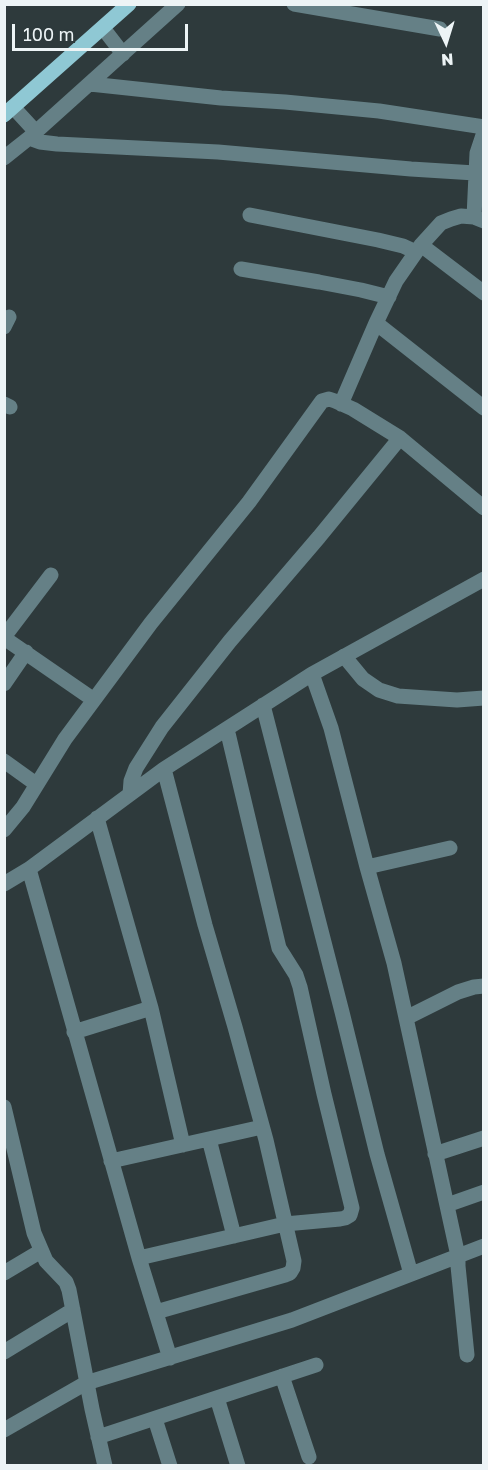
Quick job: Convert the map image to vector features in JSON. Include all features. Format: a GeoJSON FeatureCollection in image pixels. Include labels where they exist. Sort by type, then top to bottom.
{"type":"FeatureCollection","features":[{"type":"Feature","properties":{"kind":"main road"},"geometry":{"type":"LineString","coordinates":[[9,111],[129,4]]}},
{"type":"Feature","properties":{"kind":"street"},"geometry":{"type":"LineString","coordinates":[[4,158],[178,4]]}},
{"type":"Feature","properties":{"kind":"street"},"geometry":{"type":"LineString","coordinates":[[294,4],[440,29]]}},
{"type":"Feature","properties":{"kind":"street"},"geometry":{"type":"LineString","coordinates":[[103,28],[123,54]]}},
{"type":"Feature","properties":{"kind":"street"},"geometry":{"type":"LineString","coordinates":[[90,84],[379,111],[483,135],[477,153],[475,173],[479,219],[461,216],[451,219],[441,224],[419,248],[396,281],[341,404]]}},
{"type":"Feature","properties":{"kind":"street"},"geometry":{"type":"LineString","coordinates":[[9,111],[40,142],[218,152],[475,173]]}},
{"type":"Feature","properties":{"kind":"street"},"geometry":{"type":"LineString","coordinates":[[250,215],[419,248],[483,293]]}},
{"type":"Feature","properties":{"kind":"street"},"geometry":{"type":"LineString","coordinates":[[241,269],[389,297]]}},
{"type":"Feature","properties":{"kind":"street"},"geometry":{"type":"LineString","coordinates":[[376,323],[483,408]]}},
{"type":"Feature","properties":{"kind":"street"},"geometry":{"type":"LineString","coordinates":[[4,831],[65,739],[151,623],[249,502],[322,401],[329,399],[353,409],[400,438],[483,508]]}},
{"type":"Feature","properties":{"kind":"street"},"geometry":{"type":"LineString","coordinates":[[130,794],[131,781],[136,768],[162,727],[230,641],[400,438]]}},
{"type":"Feature","properties":{"kind":"street"},"geometry":{"type":"LineString","coordinates":[[51,575],[4,638],[94,700]]}},
{"type":"Feature","properties":{"kind":"street"},"geometry":{"type":"LineString","coordinates":[[4,884],[28,869],[164,769],[263,705],[312,674],[483,579]]}},
{"type":"Feature","properties":{"kind":"street"},"geometry":{"type":"LineString","coordinates":[[4,684],[26,652]]}},
{"type":"Feature","properties":{"kind":"street"},"geometry":{"type":"LineString","coordinates":[[344,656],[363,679],[380,690],[398,696],[483,698]]}},
{"type":"Feature","properties":{"kind":"street"},"geometry":{"type":"LineString","coordinates":[[312,674],[331,728],[394,963],[458,1256],[467,1355]]}},
{"type":"Feature","properties":{"kind":"street"},"geometry":{"type":"LineString","coordinates":[[263,705],[377,1154],[411,1274]]}},
{"type":"Feature","properties":{"kind":"street"},"geometry":{"type":"LineString","coordinates":[[139,1258],[285,1224],[345,1218],[350,1215],[352,1208],[300,987],[296,975],[279,948],[227,729]]}},
{"type":"Feature","properties":{"kind":"street"},"geometry":{"type":"LineString","coordinates":[[4,761],[36,784]]}},
{"type":"Feature","properties":{"kind":"street"},"geometry":{"type":"LineString","coordinates":[[156,1312],[285,1275],[290,1273],[294,1262],[262,1127],[164,769]]}},
{"type":"Feature","properties":{"kind":"street"},"geometry":{"type":"LineString","coordinates":[[97,818],[151,1008],[183,1145]]}},
{"type":"Feature","properties":{"kind":"street"},"geometry":{"type":"LineString","coordinates":[[367,867],[450,848]]}},
{"type":"Feature","properties":{"kind":"street"},"geometry":{"type":"LineString","coordinates":[[28,869],[139,1258],[170,1358]]}},
{"type":"Feature","properties":{"kind":"street"},"geometry":{"type":"LineString","coordinates":[[406,1018],[458,992],[483,986]]}},
{"type":"Feature","properties":{"kind":"street"},"geometry":{"type":"LineString","coordinates":[[74,1032],[151,1008]]}},
{"type":"Feature","properties":{"kind":"street"},"geometry":{"type":"LineString","coordinates":[[4,1107],[31,1223],[46,1261],[66,1282],[69,1290],[86,1383],[105,1466]]}},
{"type":"Feature","properties":{"kind":"street"},"geometry":{"type":"LineString","coordinates":[[111,1161],[262,1127]]}},
{"type":"Feature","properties":{"kind":"street"},"geometry":{"type":"LineString","coordinates":[[435,1154],[483,1138]]}},
{"type":"Feature","properties":{"kind":"street"},"geometry":{"type":"LineString","coordinates":[[209,1139],[234,1236]]}},
{"type":"Feature","properties":{"kind":"street"},"geometry":{"type":"LineString","coordinates":[[447,1205],[483,1192]]}},
{"type":"Feature","properties":{"kind":"street"},"geometry":{"type":"LineString","coordinates":[[4,1430],[86,1383],[292,1320],[483,1246]]}},
{"type":"Feature","properties":{"kind":"street"},"geometry":{"type":"LineString","coordinates":[[4,1273],[41,1251]]}},
{"type":"Feature","properties":{"kind":"street"},"geometry":{"type":"LineString","coordinates":[[4,1352],[73,1310]]}},
{"type":"Feature","properties":{"kind":"street"},"geometry":{"type":"LineString","coordinates":[[98,1437],[316,1365]]}},
{"type":"Feature","properties":{"kind":"street"},"geometry":{"type":"LineString","coordinates":[[282,1376],[309,1457]]}},
{"type":"Feature","properties":{"kind":"street"},"geometry":{"type":"LineString","coordinates":[[217,1398],[238,1466]]}},
{"type":"Feature","properties":{"kind":"street"},"geometry":{"type":"LineString","coordinates":[[155,1419],[170,1466]]}}]}
